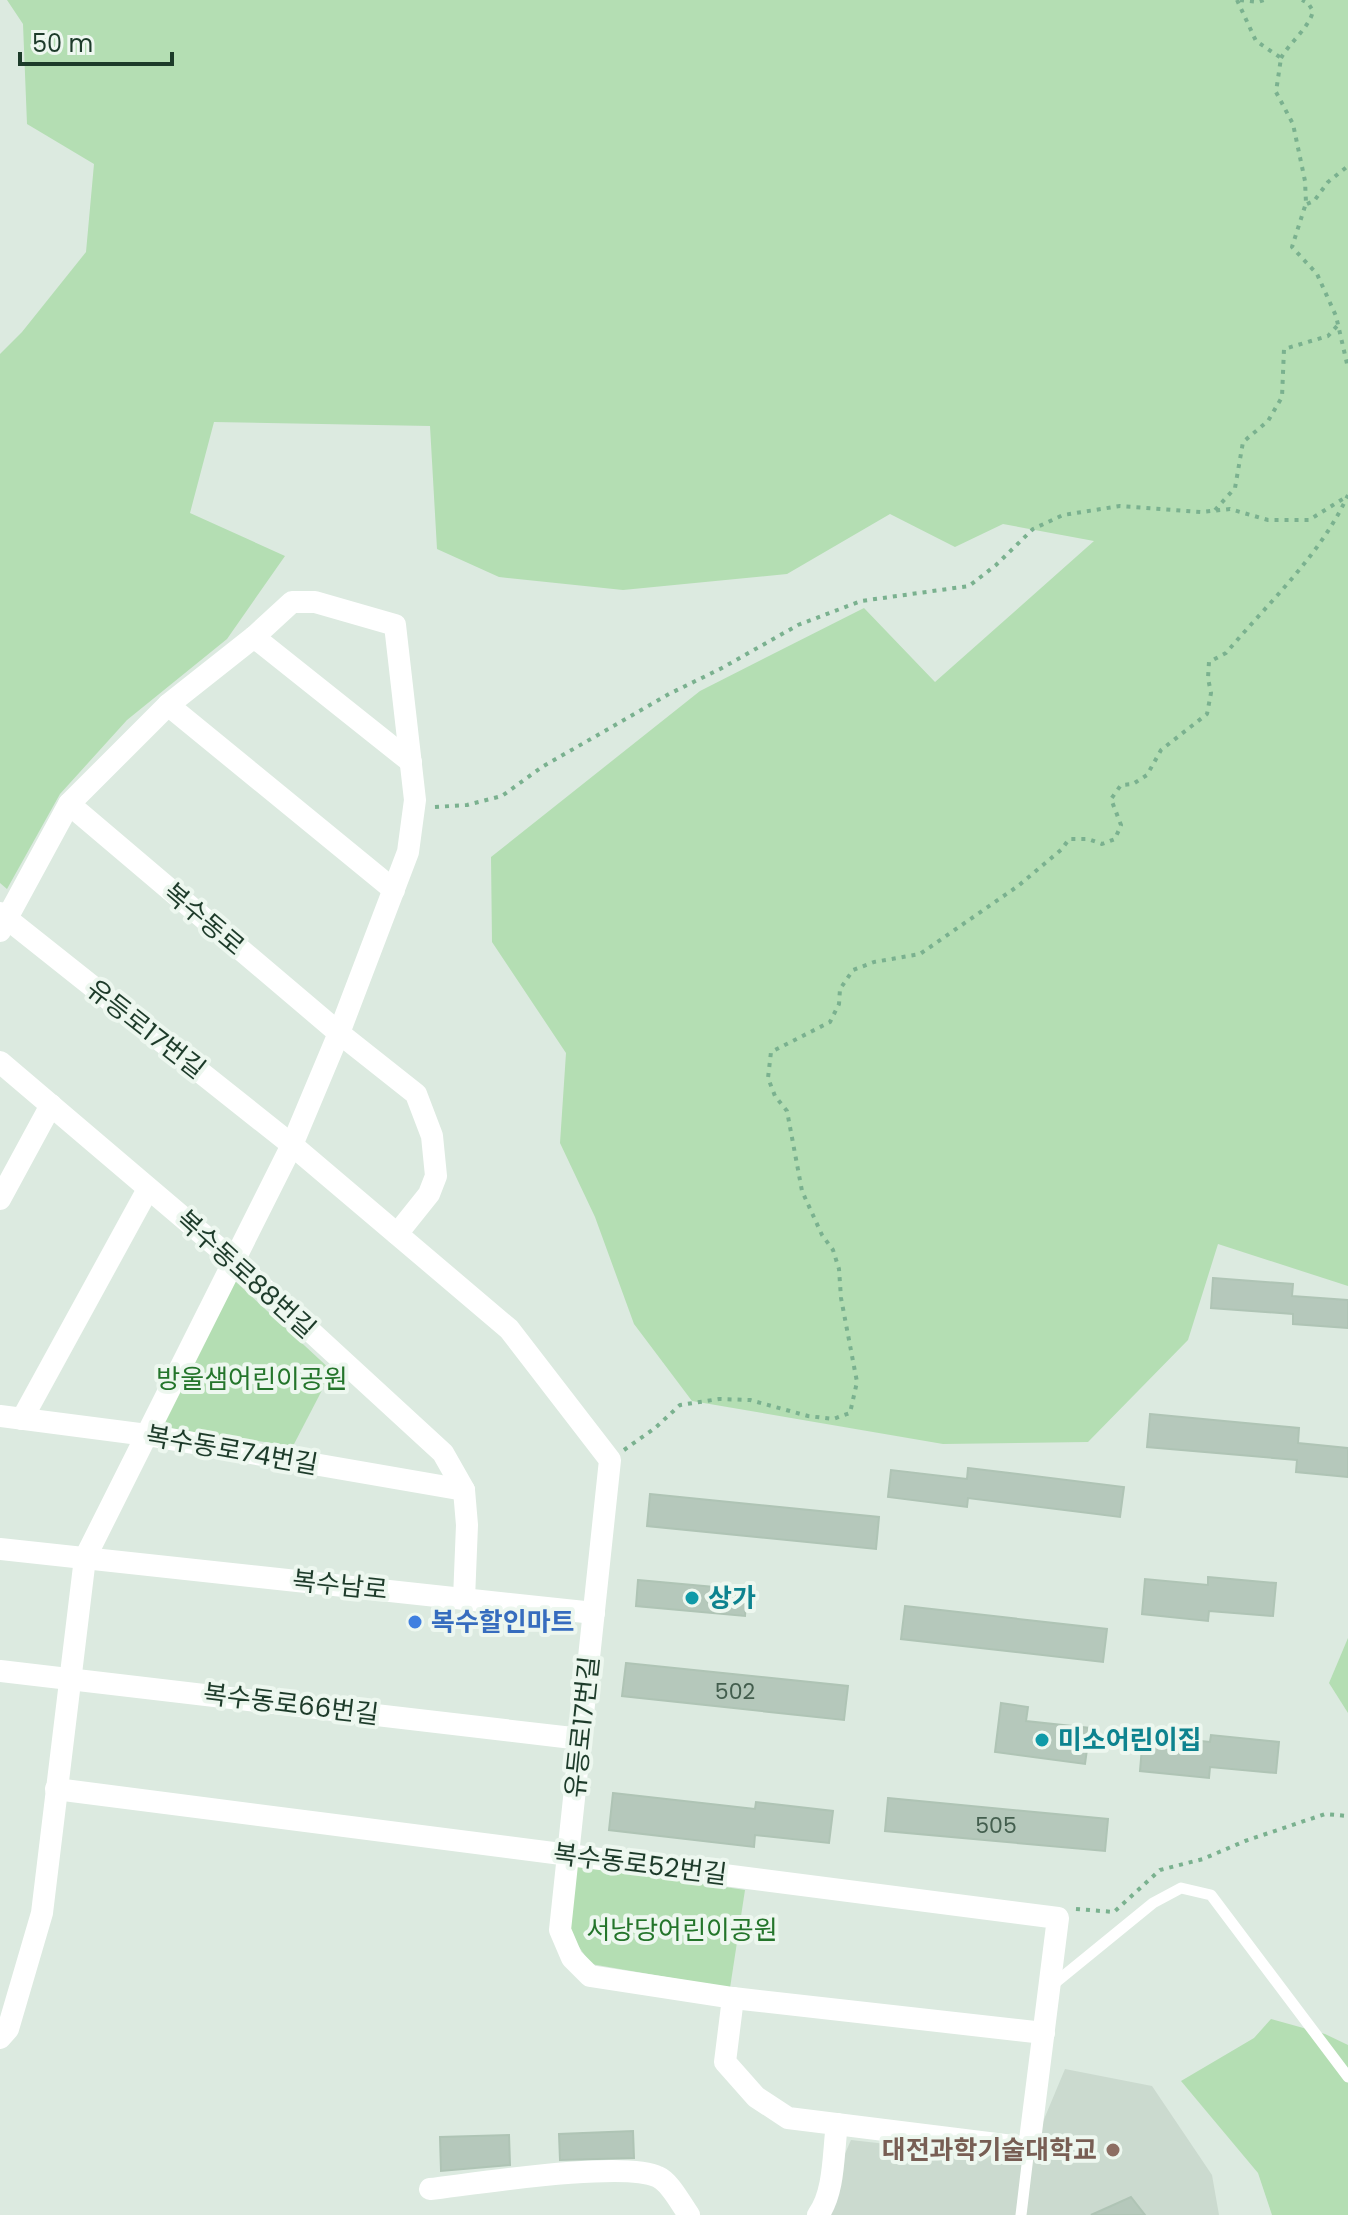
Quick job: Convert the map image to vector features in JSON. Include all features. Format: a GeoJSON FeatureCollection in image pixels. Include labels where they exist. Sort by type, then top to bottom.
{"type":"FeatureCollection","features":[{"type":"Feature","properties":{"kind":"street"},"geometry":{"type":"LineString","coordinates":[[0,2038],[8,2029],[42,1913],[85,1558],[292,1145],[339,1033],[408,852],[414,810],[395,625],[315,602],[292,602],[254,637],[168,705],[69,804],[2,921]]}},
{"type":"Feature","properties":{"kind":"street"},"geometry":{"type":"LineString","coordinates":[[254,637],[411,762]]}},
{"type":"Feature","properties":{"kind":"street"},"geometry":{"type":"LineString","coordinates":[[168,705],[394,890]]}},
{"type":"Feature","properties":{"kind":"street","name":"복수동로"},"geometry":{"type":"LineString","coordinates":[[69,804],[339,1033],[416,1094],[432,1136],[436,1176],[429,1194],[397,1234]]}},
{"type":"Feature","properties":{"kind":"street","name":"유등로17번길"},"geometry":{"type":"LineString","coordinates":[[2,921],[292,1145],[509,1329],[610,1460],[560,1930],[572,1958],[590,1976],[733,1998],[1044,2033]]}},
{"type":"Feature","properties":{"kind":"street","name":"복수동로88번길"},"geometry":{"type":"LineString","coordinates":[[0,1062],[234,1261],[443,1453],[464,1490],[467,1525],[464,1599]]}},
{"type":"Feature","properties":{"kind":"street"},"geometry":{"type":"LineString","coordinates":[[0,1199],[51,1105]]}},
{"type":"Feature","properties":{"kind":"street","name":"복수동로88번길"},"geometry":{"type":"LineString","coordinates":[[11,1417],[148,1189]]}},
{"type":"Feature","properties":{"kind":"street","name":"복수동로74번길"},"geometry":{"type":"LineString","coordinates":[[11,1417],[147,1435],[464,1490]]}},
{"type":"Feature","properties":{"kind":"street","name":"복수남로"},"geometry":{"type":"LineString","coordinates":[[0,1549],[594,1613]]}},
{"type":"Feature","properties":{"kind":"street","name":"복수동로66번길"},"geometry":{"type":"LineString","coordinates":[[0,1671],[581,1739]]}},
{"type":"Feature","properties":{"kind":"street","name":"복수동로52번길"},"geometry":{"type":"LineString","coordinates":[[56,1789],[1058,1918]]}},
{"type":"Feature","properties":{"kind":"street"},"geometry":{"type":"LineString","coordinates":[[733,1998],[725,2062],[756,2097],[788,2118],[1029,2148],[1058,1918]]}},
{"type":"Feature","properties":{"kind":"street"},"geometry":{"type":"LineString","coordinates":[[818,2215],[824,2207],[828,2188],[837,2124]]}},
{"type":"Feature","properties":{"kind":"street"},"geometry":{"type":"LineString","coordinates":[[430,2189],[574,2173],[637,2172],[660,2177],[689,2215]]}},
{"type":"Feature","properties":{"kind":"lane"},"geometry":{"type":"LineString","coordinates":[[1049,1987],[1153,1903],[1181,1888],[1211,1895],[1348,2077]]}},
{"type":"Feature","properties":{"kind":"lane"},"geometry":{"type":"LineString","coordinates":[[1021,2215],[1029,2148]]}},
{"type":"Feature","properties":{"kind":"path"},"geometry":{"type":"LineString","coordinates":[[1264,0],[1239,0],[1256,41],[1281,58]]}},
{"type":"Feature","properties":{"kind":"path"},"geometry":{"type":"LineString","coordinates":[[1302,0],[1313,11],[1311,19],[1281,58],[1276,92],[1293,124],[1305,181],[1305,205],[1292,247],[1317,274],[1338,325],[1348,368]]}},
{"type":"Feature","properties":{"kind":"path"},"geometry":{"type":"LineString","coordinates":[[1305,205],[1314,201],[1328,182],[1348,166]]}},
{"type":"Feature","properties":{"kind":"path"},"geometry":{"type":"LineString","coordinates":[[1215,510],[1235,488],[1243,442],[1268,421],[1282,397],[1284,349],[1328,336],[1338,325]]}},
{"type":"Feature","properties":{"kind":"path"},"geometry":{"type":"LineString","coordinates":[[414,810],[467,805],[502,796],[542,767],[669,694],[798,625],[830,612],[891,595],[969,586],[1033,529],[1063,515],[1120,506],[1176,511],[1230,509],[1268,520],[1309,520],[1348,495]]}},
{"type":"Feature","properties":{"kind":"path"},"geometry":{"type":"LineString","coordinates":[[610,1460],[655,1428],[680,1405],[735,1399],[820,1418],[833,1419],[850,1413],[857,1382],[841,1298],[839,1269],[833,1250],[822,1235],[802,1191],[787,1111],[775,1096],[768,1078],[771,1052],[830,1022],[839,1004],[840,989],[853,970],[874,962],[920,954],[1018,886],[1062,849],[1069,839],[1088,839],[1102,844],[1115,839],[1121,825],[1111,799],[1115,793],[1121,785],[1133,784],[1147,775],[1161,750],[1207,714],[1211,693],[1209,662],[1226,653],[1307,562],[1334,526],[1348,495]]}},
{"type":"Feature","properties":{"kind":"path"},"geometry":{"type":"LineString","coordinates":[[1058,1918],[1074,1908],[1114,1912],[1160,1870],[1203,1859],[1325,1814],[1348,1816]]}},
{"type":"Feature","properties":{"kind":"shaded area","name":"대전과학기술대학교"},"geometry":{"type":"Polygon","coordinates":[[[1065,2069],[1152,2086],[1212,2175],[1219,2215],[818,2215],[851,2140],[1027,2160],[1065,2069]]]}},
{"type":"Feature","properties":{"kind":"green space"},"geometry":{"type":"Polygon","coordinates":[[[7,0],[1348,0],[1348,1286],[1218,1244],[1188,1340],[1088,1442],[943,1444],[692,1401],[634,1324],[595,1217],[560,1143],[566,1053],[492,942],[491,857],[700,691],[864,608],[935,682],[1094,541],[1003,524],[955,547],[890,514],[787,574],[623,590],[499,577],[437,549],[430,426],[214,422],[190,513],[285,556],[227,639],[127,720],[60,794],[7,889],[0,883],[0,354],[22,332],[86,252],[94,164],[27,124],[23,24],[7,0]]]}},
{"type":"Feature","properties":{"kind":"green space","name":"방울샘어린이공원"},"geometry":{"type":"Polygon","coordinates":[[[235,1281],[332,1371],[293,1446],[152,1426],[235,1281]]]}},
{"type":"Feature","properties":{"kind":"green space"},"geometry":{"type":"Polygon","coordinates":[[[1348,1638],[1348,1713],[1329,1683],[1348,1638]]]}},
{"type":"Feature","properties":{"kind":"green space","name":"서낭당어린이공원"},"geometry":{"type":"Polygon","coordinates":[[[572,1864],[745,1890],[730,1988],[591,1964],[567,1930],[572,1864]]]}},
{"type":"Feature","properties":{"kind":"green space"},"geometry":{"type":"Polygon","coordinates":[[[1271,2019],[1325,2034],[1348,2045],[1348,2215],[1272,2215],[1258,2173],[1181,2081],[1254,2038],[1271,2019]]]}},
{"type":"Feature","properties":{"kind":"building"},"geometry":{"type":"Polygon","coordinates":[[[1213,1278],[1293,1284],[1292,1296],[1348,1300],[1348,1328],[1293,1324],[1293,1314],[1211,1308],[1213,1278]]]}},
{"type":"Feature","properties":{"kind":"building"},"geometry":{"type":"Polygon","coordinates":[[[1150,1414],[1299,1428],[1298,1443],[1348,1448],[1348,1477],[1296,1472],[1297,1460],[1147,1447],[1150,1414]]]}},
{"type":"Feature","properties":{"kind":"building"},"geometry":{"type":"Polygon","coordinates":[[[968,1468],[1124,1487],[1120,1517],[968,1498],[967,1507],[888,1497],[891,1470],[967,1479],[968,1468]]]}},
{"type":"Feature","properties":{"kind":"building"},"geometry":{"type":"Polygon","coordinates":[[[650,1494],[879,1517],[876,1549],[647,1526],[650,1494]]]}},
{"type":"Feature","properties":{"kind":"building"},"geometry":{"type":"Polygon","coordinates":[[[1208,1577],[1276,1583],[1273,1616],[1209,1611],[1208,1621],[1142,1614],[1145,1579],[1208,1585],[1208,1577]]]}},
{"type":"Feature","properties":{"kind":"building","name":"상가"},"geometry":{"type":"Polygon","coordinates":[[[638,1580],[747,1590],[745,1616],[636,1606],[638,1580]]]}},
{"type":"Feature","properties":{"kind":"building"},"geometry":{"type":"Polygon","coordinates":[[[905,1606],[1107,1629],[1103,1662],[901,1639],[905,1606]]]}},
{"type":"Feature","properties":{"kind":"building"},"geometry":{"type":"Polygon","coordinates":[[[626,1663],[848,1686],[844,1720],[622,1696],[626,1663]]]}},
{"type":"Feature","properties":{"kind":"building","name":"미소어린이집"},"geometry":{"type":"Polygon","coordinates":[[[1001,1703],[1028,1707],[1026,1721],[1090,1728],[1085,1764],[995,1752],[1001,1703]]]}},
{"type":"Feature","properties":{"kind":"building"},"geometry":{"type":"Polygon","coordinates":[[[1143,1735],[1210,1742],[1211,1735],[1279,1742],[1276,1773],[1210,1767],[1209,1778],[1140,1771],[1143,1735]]]}},
{"type":"Feature","properties":{"kind":"building"},"geometry":{"type":"Polygon","coordinates":[[[613,1793],[755,1809],[756,1802],[833,1811],[829,1843],[755,1835],[754,1847],[609,1830],[613,1793]]]}},
{"type":"Feature","properties":{"kind":"building"},"geometry":{"type":"Polygon","coordinates":[[[888,1798],[1108,1819],[1105,1851],[885,1831],[888,1798]]]}},
{"type":"Feature","properties":{"kind":"building"},"geometry":{"type":"Polygon","coordinates":[[[633,2131],[634,2158],[560,2160],[559,2134],[633,2131]]]}},
{"type":"Feature","properties":{"kind":"building"},"geometry":{"type":"Polygon","coordinates":[[[509,2135],[510,2165],[441,2171],[440,2137],[509,2135]]]}},
{"type":"Feature","properties":{"kind":"building"},"geometry":{"type":"Polygon","coordinates":[[[1131,2197],[1145,2215],[1091,2215],[1131,2197]]]}},
{"type":"Feature","properties":{"kind":"place","name":"상가"},"geometry":{"type":"Point","coordinates":[692,1598]}},
{"type":"Feature","properties":{"kind":"place","name":"복수할인마트"},"geometry":{"type":"Point","coordinates":[415,1622]}},
{"type":"Feature","properties":{"kind":"place","name":"미소어린이집"},"geometry":{"type":"Point","coordinates":[1042,1740]}},
{"type":"Feature","properties":{"kind":"place","name":"대전과학기술대학교"},"geometry":{"type":"Point","coordinates":[1113,2150]}}]}
